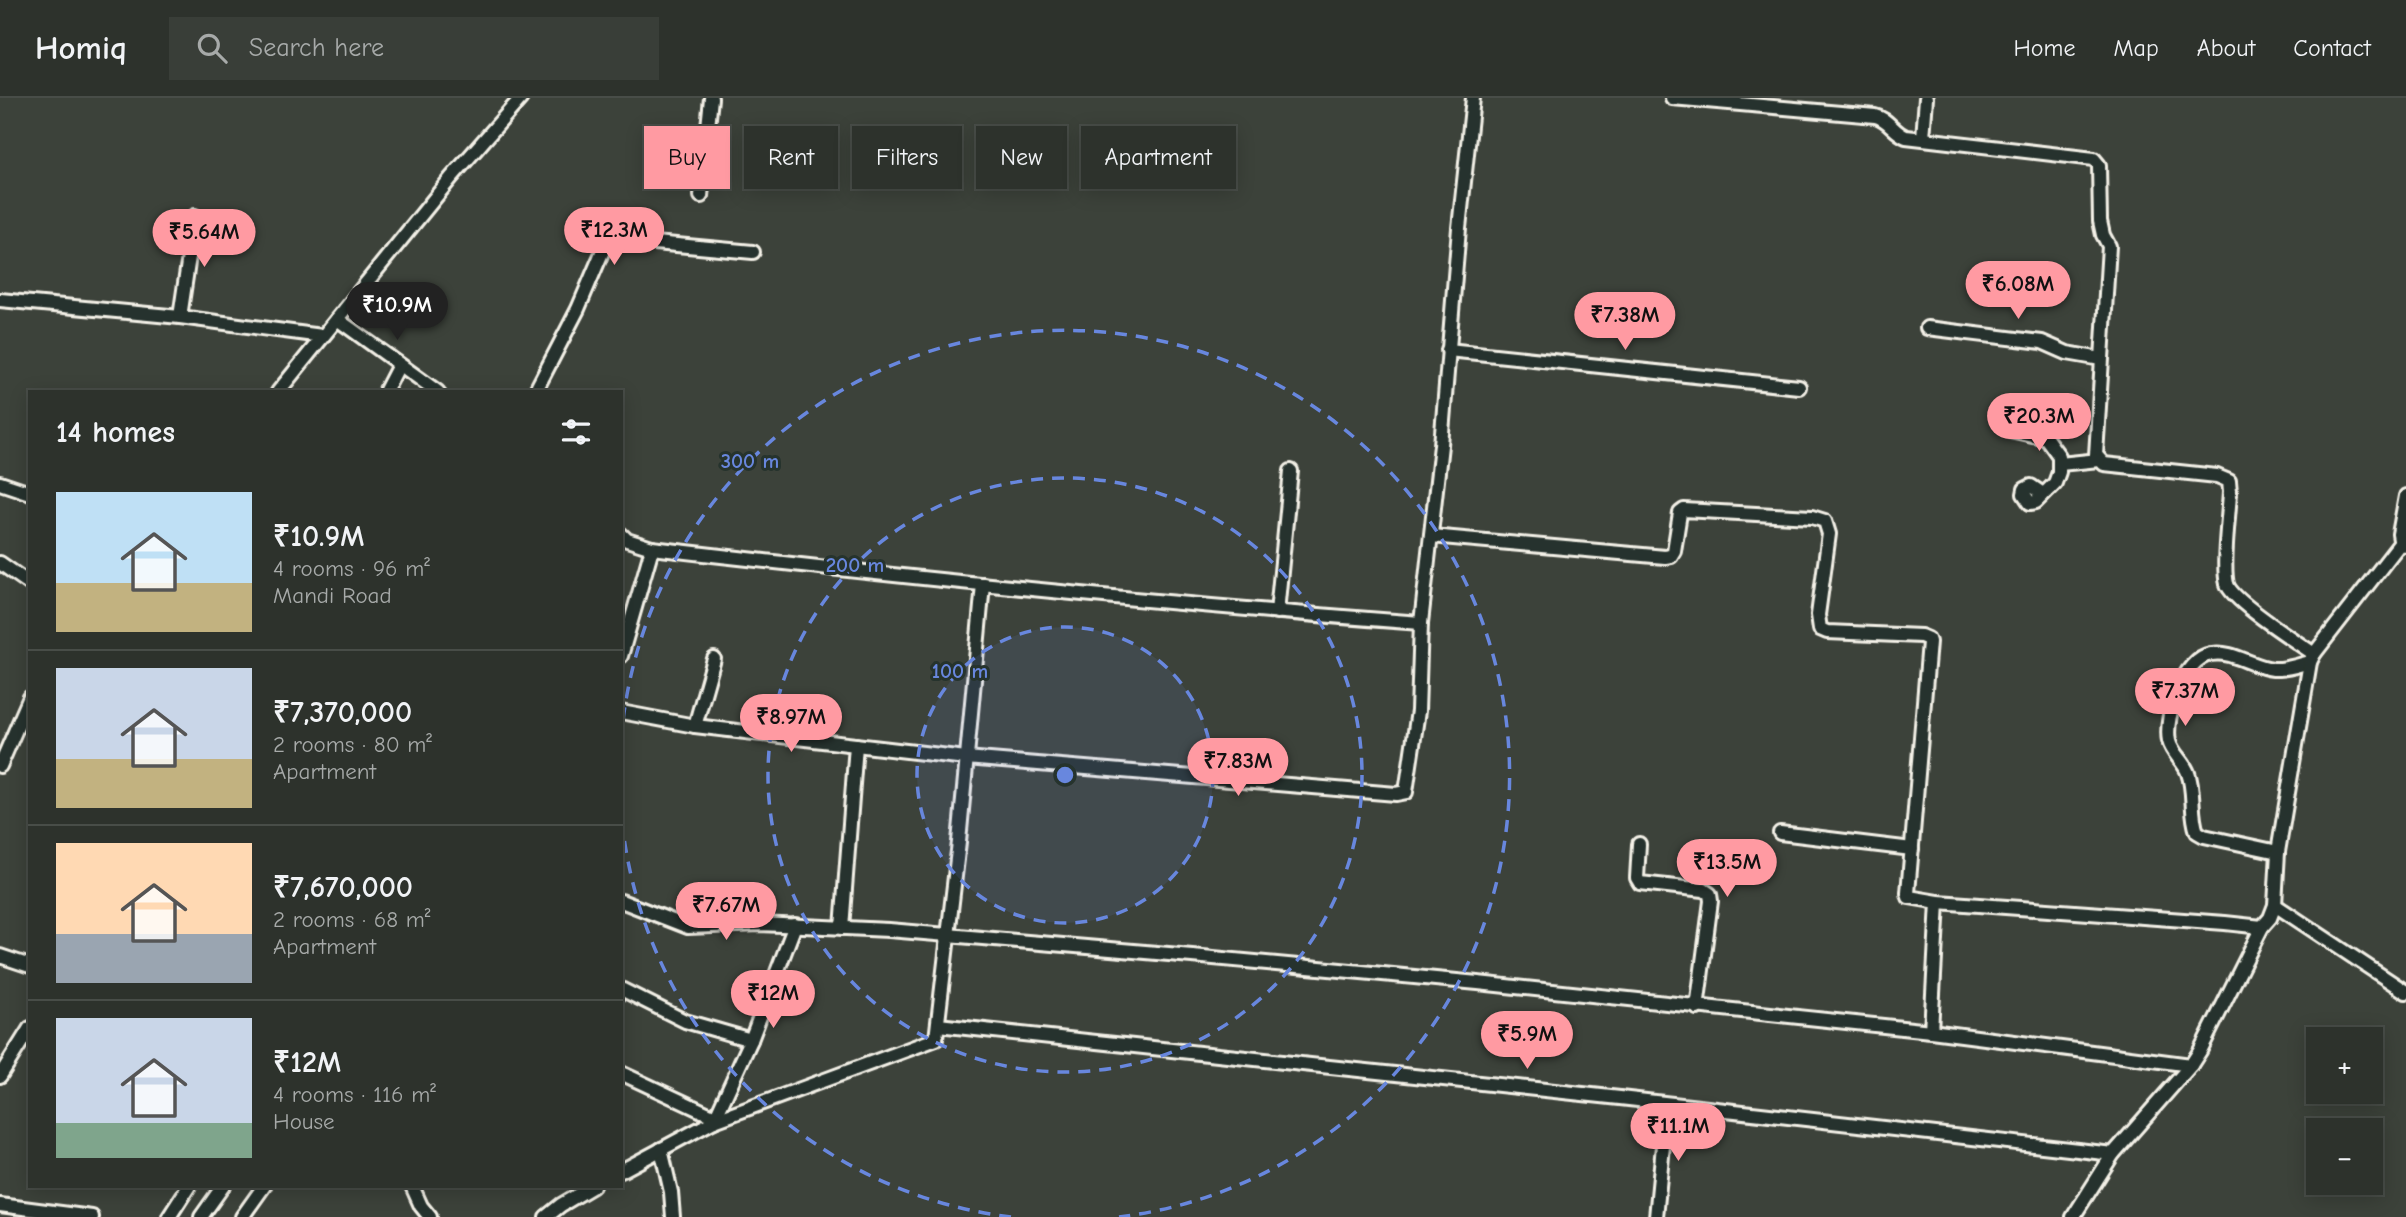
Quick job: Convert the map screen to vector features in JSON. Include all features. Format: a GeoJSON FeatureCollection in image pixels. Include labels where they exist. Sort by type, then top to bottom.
{"type":"FeatureCollection","features":[{"type":"Feature","properties":{"kind":"street"},"geometry":{"type":"LineString","coordinates":[[280,390],[451,178],[522,98]]}},
{"type":"Feature","properties":{"kind":"street"},"geometry":{"type":"LineString","coordinates":[[701,196],[711,98]]}},
{"type":"Feature","properties":{"kind":"street"},"geometry":{"type":"LineString","coordinates":[[623,712],[695,726],[966,758],[1403,793],[1408,786],[1418,711],[1421,623],[1473,98]]}},
{"type":"Feature","properties":{"kind":"street"},"geometry":{"type":"LineString","coordinates":[[1672,98],[1875,116],[1884,118],[1902,136],[2088,156],[2096,160],[2099,165],[2101,231],[2109,246],[2095,451],[2104,464],[2217,476],[2229,481],[2226,574],[2229,588],[2239,600],[2312,658]]}},
{"type":"Feature","properties":{"kind":"street"},"geometry":{"type":"LineString","coordinates":[[1923,138],[1926,98]]}},
{"type":"Feature","properties":{"kind":"street"},"geometry":{"type":"LineString","coordinates":[[180,317],[195,216]]}},
{"type":"Feature","properties":{"kind":"street"},"geometry":{"type":"LineString","coordinates":[[536,390],[578,309],[604,248],[611,239],[754,252]]}},
{"type":"Feature","properties":{"kind":"street"},"geometry":{"type":"LineString","coordinates":[[0,300],[180,317],[322,336]]}},
{"type":"Feature","properties":{"kind":"street"},"geometry":{"type":"LineString","coordinates":[[337,319],[435,390]]}},
{"type":"Feature","properties":{"kind":"street"},"geometry":{"type":"LineString","coordinates":[[1927,328],[2042,342],[2067,353],[2101,359]]}},
{"type":"Feature","properties":{"kind":"street"},"geometry":{"type":"LineString","coordinates":[[1448,350],[1799,387]]}},
{"type":"Feature","properties":{"kind":"street"},"geometry":{"type":"LineString","coordinates":[[387,390],[399,365]]}},
{"type":"Feature","properties":{"kind":"street"},"geometry":{"type":"LineString","coordinates":[[2010,430],[2046,438],[2056,449],[2060,464],[2055,483],[2043,494]]}},
{"type":"Feature","properties":{"kind":"street"},"geometry":{"type":"LineString","coordinates":[[2060,464],[2099,460]]}},
{"type":"Feature","properties":{"kind":"street"},"geometry":{"type":"LineString","coordinates":[[1277,612],[1291,471]]}},
{"type":"Feature","properties":{"kind":"street"},"geometry":{"type":"LineString","coordinates":[[0,483],[28,492]]}},
{"type":"Feature","properties":{"kind":"street"},"geometry":{"type":"LineString","coordinates":[[2073,1217],[2113,1154],[2192,1065],[2262,927],[2270,918],[2275,905],[2278,852],[2312,658],[2404,544],[2400,530],[2406,496]]}},
{"type":"Feature","properties":{"kind":"street"},"geometry":{"type":"LineString","coordinates":[[1431,536],[1665,557],[1671,556],[1674,551],[1680,513],[1684,510],[1812,517],[1825,521],[1829,534],[1818,615],[1820,628],[1827,632],[1921,636],[1929,642],[1908,896],[1912,899],[1938,902],[2262,927]]}},
{"type":"Feature","properties":{"kind":"street"},"geometry":{"type":"LineString","coordinates":[[623,536],[627,540],[652,548],[983,584],[1421,623]]}},
{"type":"Feature","properties":{"kind":"street"},"geometry":{"type":"LineString","coordinates":[[623,649],[652,548]]}},
{"type":"Feature","properties":{"kind":"street"},"geometry":{"type":"LineString","coordinates":[[0,563],[28,583]]}},
{"type":"Feature","properties":{"kind":"street"},"geometry":{"type":"LineString","coordinates":[[623,1170],[715,1119],[934,1041],[948,935],[983,584]]}},
{"type":"Feature","properties":{"kind":"street"},"geometry":{"type":"LineString","coordinates":[[2278,852],[2204,836],[2197,832],[2189,774],[2168,739],[2172,704],[2177,690],[2194,663],[2210,654],[2230,655],[2271,669],[2283,669],[2312,658]]}},
{"type":"Feature","properties":{"kind":"street"},"geometry":{"type":"LineString","coordinates":[[695,726],[714,659]]}},
{"type":"Feature","properties":{"kind":"street"},"geometry":{"type":"LineString","coordinates":[[0,766],[28,702]]}},
{"type":"Feature","properties":{"kind":"street"},"geometry":{"type":"LineString","coordinates":[[842,928],[856,745]]}},
{"type":"Feature","properties":{"kind":"street"},"geometry":{"type":"LineString","coordinates":[[1780,833],[1912,849]]}},
{"type":"Feature","properties":{"kind":"street"},"geometry":{"type":"LineString","coordinates":[[1639,844],[1637,878],[1640,883],[1704,890],[1711,897],[1697,1008]]}},
{"type":"Feature","properties":{"kind":"street"},"geometry":{"type":"LineString","coordinates":[[623,902],[688,927],[795,925],[948,935],[1464,982],[1931,1031],[2192,1065]]}},
{"type":"Feature","properties":{"kind":"street"},"geometry":{"type":"LineString","coordinates":[[1931,1031],[1938,902]]}},
{"type":"Feature","properties":{"kind":"street"},"geometry":{"type":"LineString","coordinates":[[2275,905],[2406,992]]}},
{"type":"Feature","properties":{"kind":"street"},"geometry":{"type":"LineString","coordinates":[[715,1119],[751,1040],[795,925]]}},
{"type":"Feature","properties":{"kind":"street"},"geometry":{"type":"LineString","coordinates":[[0,956],[28,964]]}},
{"type":"Feature","properties":{"kind":"street"},"geometry":{"type":"LineString","coordinates":[[623,990],[685,1021],[751,1040]]}},
{"type":"Feature","properties":{"kind":"street"},"geometry":{"type":"LineString","coordinates":[[938,1025],[2113,1154]]}},
{"type":"Feature","properties":{"kind":"street"},"geometry":{"type":"LineString","coordinates":[[0,1076],[28,1031]]}},
{"type":"Feature","properties":{"kind":"street"},"geometry":{"type":"LineString","coordinates":[[623,1074],[715,1119]]}},
{"type":"Feature","properties":{"kind":"street"},"geometry":{"type":"LineString","coordinates":[[1656,1217],[1667,1105]]}},
{"type":"Feature","properties":{"kind":"street"},"geometry":{"type":"LineString","coordinates":[[661,1149],[671,1192],[673,1217]]}},
{"type":"Feature","properties":{"kind":"street"},"geometry":{"type":"LineString","coordinates":[[169,1217],[189,1188]]}},
{"type":"Feature","properties":{"kind":"street"},"geometry":{"type":"LineString","coordinates":[[201,1217],[222,1188]]}},
{"type":"Feature","properties":{"kind":"street"},"geometry":{"type":"LineString","coordinates":[[242,1217],[263,1188]]}},
{"type":"Feature","properties":{"kind":"street"},"geometry":{"type":"LineString","coordinates":[[413,1188],[421,1206],[430,1217]]}},
{"type":"Feature","properties":{"kind":"street"},"geometry":{"type":"LineString","coordinates":[[546,1217],[590,1188]]}},
{"type":"Feature","properties":{"kind":"street"},"geometry":{"type":"LineString","coordinates":[[0,1205],[92,1217]]}}]}
